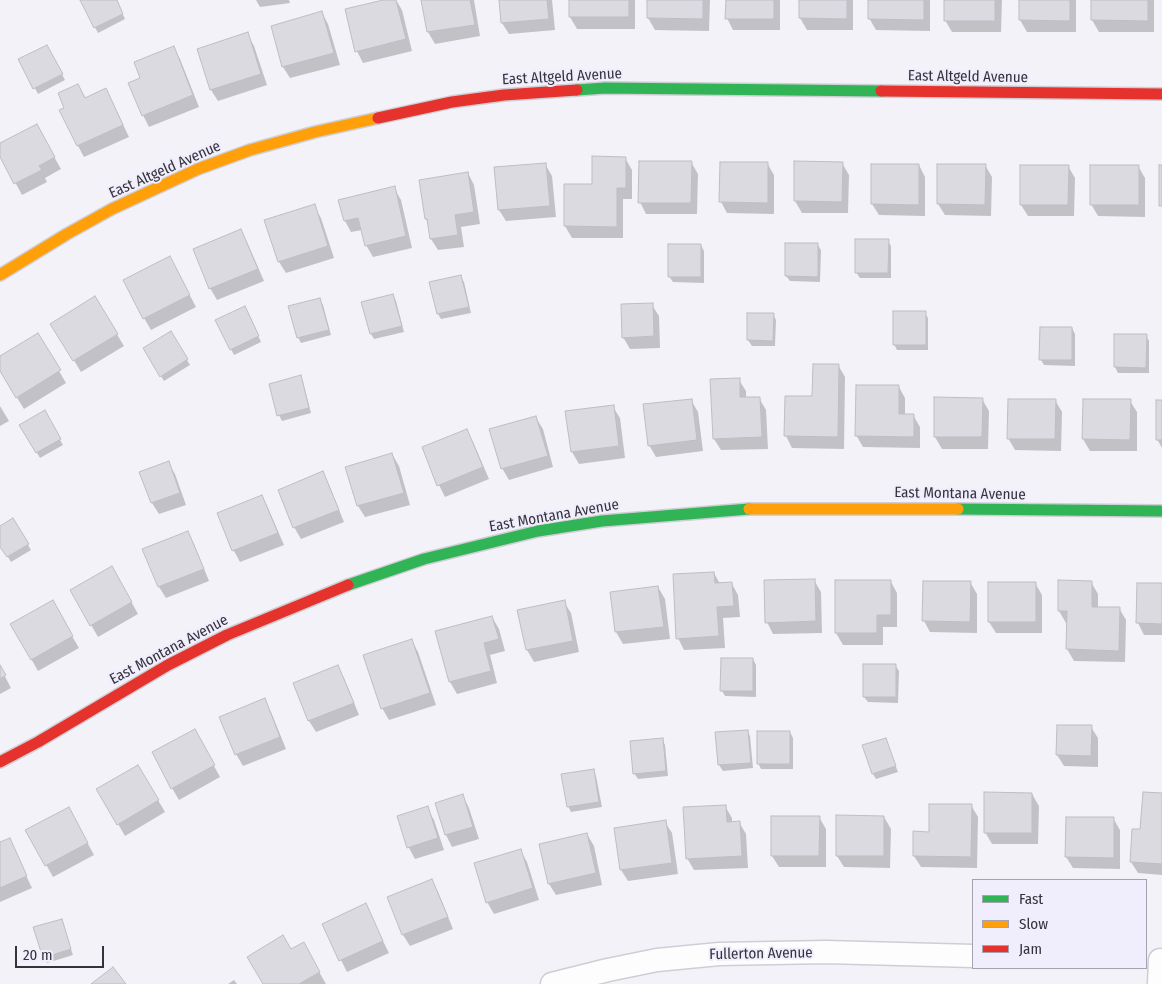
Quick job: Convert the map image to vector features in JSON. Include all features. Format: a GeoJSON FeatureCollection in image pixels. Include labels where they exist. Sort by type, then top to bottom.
{"type":"FeatureCollection","features":[{"type":"Feature","properties":{"kind":"street","name":"East Altgeld Avenue"},"geometry":{"type":"LineString","coordinates":[[0,275],[66,234],[112,209],[198,169],[250,150],[315,132],[381,116],[452,102],[504,95],[605,88],[1162,94]]}},
{"type":"Feature","properties":{"kind":"street","name":"East Montana Avenue"},"geometry":{"type":"LineString","coordinates":[[0,762],[38,742],[168,665],[274,614],[363,579],[424,559],[538,531],[602,521],[736,509],[1162,511]]}},
{"type":"Feature","properties":{"kind":"street","name":"Fullerton Avenue"},"geometry":{"type":"LineString","coordinates":[[552,984],[656,960],[719,954],[826,952],[972,956]]}},
{"type":"Feature","properties":{"kind":"street"},"geometry":{"type":"LineString","coordinates":[[1156,959],[1158,984]]}},
{"type":"Feature","properties":{"kind":"building"},"geometry":{"type":"Polygon","coordinates":[[[80,0],[117,0],[123,14],[94,28],[80,0]]]}},
{"type":"Feature","properties":{"kind":"building"},"geometry":{"type":"Polygon","coordinates":[[[383,0],[396,0],[406,39],[355,52],[345,9],[383,0]]]}},
{"type":"Feature","properties":{"kind":"building"},"geometry":{"type":"Polygon","coordinates":[[[421,0],[470,0],[475,25],[427,32],[421,0]]]}},
{"type":"Feature","properties":{"kind":"building"},"geometry":{"type":"Polygon","coordinates":[[[499,0],[547,0],[549,19],[501,23],[499,0]]]}},
{"type":"Feature","properties":{"kind":"building"},"geometry":{"type":"Polygon","coordinates":[[[569,0],[629,0],[629,17],[569,17],[569,0]]]}},
{"type":"Feature","properties":{"kind":"building"},"geometry":{"type":"Polygon","coordinates":[[[647,0],[703,0],[703,19],[647,18],[647,0]]]}},
{"type":"Feature","properties":{"kind":"building"},"geometry":{"type":"Polygon","coordinates":[[[726,0],[774,0],[774,19],[725,19],[726,0]]]}},
{"type":"Feature","properties":{"kind":"building"},"geometry":{"type":"Polygon","coordinates":[[[799,0],[847,0],[847,19],[799,18],[799,0]]]}},
{"type":"Feature","properties":{"kind":"building"},"geometry":{"type":"Polygon","coordinates":[[[868,0],[924,0],[924,20],[868,19],[868,0]]]}},
{"type":"Feature","properties":{"kind":"building"},"geometry":{"type":"Polygon","coordinates":[[[944,0],[995,0],[995,21],[944,21],[944,0]]]}},
{"type":"Feature","properties":{"kind":"building"},"geometry":{"type":"Polygon","coordinates":[[[1019,0],[1070,0],[1070,21],[1019,20],[1019,0]]]}},
{"type":"Feature","properties":{"kind":"building"},"geometry":{"type":"Polygon","coordinates":[[[1091,0],[1148,0],[1148,21],[1091,20],[1091,0]]]}},
{"type":"Feature","properties":{"kind":"building"},"geometry":{"type":"Polygon","coordinates":[[[322,11],[334,53],[282,67],[271,26],[322,11]]]}},
{"type":"Feature","properties":{"kind":"building"},"geometry":{"type":"Polygon","coordinates":[[[248,32],[261,74],[210,90],[197,49],[248,32]]]}},
{"type":"Feature","properties":{"kind":"building"},"geometry":{"type":"Polygon","coordinates":[[[47,45],[63,74],[33,89],[18,59],[47,45]]]}},
{"type":"Feature","properties":{"kind":"building"},"geometry":{"type":"Polygon","coordinates":[[[174,46],[193,95],[142,116],[128,83],[140,78],[134,62],[174,46]]]}},
{"type":"Feature","properties":{"kind":"building"},"geometry":{"type":"Polygon","coordinates":[[[78,84],[85,98],[106,88],[123,125],[77,146],[59,110],[64,108],[58,93],[78,84]]]}},
{"type":"Feature","properties":{"kind":"building"},"geometry":{"type":"Polygon","coordinates":[[[37,124],[55,157],[39,166],[42,170],[14,184],[0,157],[0,143],[37,124]]]}},
{"type":"Feature","properties":{"kind":"building"},"geometry":{"type":"Polygon","coordinates":[[[592,156],[626,157],[626,188],[617,188],[617,227],[564,226],[564,184],[592,184],[592,156]]]}},
{"type":"Feature","properties":{"kind":"building"},"geometry":{"type":"Polygon","coordinates":[[[639,161],[692,161],[691,203],[638,203],[639,161]]]}},
{"type":"Feature","properties":{"kind":"building"},"geometry":{"type":"Polygon","coordinates":[[[794,161],[843,162],[842,202],[794,201],[794,161]]]}},
{"type":"Feature","properties":{"kind":"building"},"geometry":{"type":"Polygon","coordinates":[[[720,162],[768,162],[768,203],[719,202],[720,162]]]}},
{"type":"Feature","properties":{"kind":"building"},"geometry":{"type":"Polygon","coordinates":[[[546,163],[550,206],[498,210],[494,167],[546,163]]]}},
{"type":"Feature","properties":{"kind":"building"},"geometry":{"type":"Polygon","coordinates":[[[871,164],[919,164],[919,205],[871,204],[871,164]]]}},
{"type":"Feature","properties":{"kind":"building"},"geometry":{"type":"Polygon","coordinates":[[[937,164],[986,164],[985,205],[937,204],[937,164]]]}},
{"type":"Feature","properties":{"kind":"building"},"geometry":{"type":"Polygon","coordinates":[[[1020,165],[1069,165],[1068,205],[1020,205],[1020,165]]]}},
{"type":"Feature","properties":{"kind":"building"},"geometry":{"type":"Polygon","coordinates":[[[1090,165],[1139,165],[1139,205],[1090,205],[1090,165]]]}},
{"type":"Feature","properties":{"kind":"building"},"geometry":{"type":"Polygon","coordinates":[[[1159,165],[1162,165],[1162,206],[1159,206],[1159,165]]]}},
{"type":"Feature","properties":{"kind":"building"},"geometry":{"type":"Polygon","coordinates":[[[468,172],[474,212],[455,215],[458,235],[430,239],[419,180],[468,172]]]}},
{"type":"Feature","properties":{"kind":"building"},"geometry":{"type":"Polygon","coordinates":[[[395,186],[406,236],[365,246],[358,218],[344,221],[338,200],[395,186]]]}},
{"type":"Feature","properties":{"kind":"building"},"geometry":{"type":"Polygon","coordinates":[[[315,204],[328,246],[278,262],[264,220],[315,204]]]}},
{"type":"Feature","properties":{"kind":"building"},"geometry":{"type":"Polygon","coordinates":[[[241,229],[258,269],[209,289],[193,249],[241,229]]]}},
{"type":"Feature","properties":{"kind":"building"},"geometry":{"type":"Polygon","coordinates":[[[855,239],[889,239],[888,273],[855,273],[855,239]]]}},
{"type":"Feature","properties":{"kind":"building"},"geometry":{"type":"Polygon","coordinates":[[[785,243],[818,243],[818,277],[785,276],[785,243]]]}},
{"type":"Feature","properties":{"kind":"building"},"geometry":{"type":"Polygon","coordinates":[[[668,244],[701,244],[701,277],[668,277],[668,244]]]}},
{"type":"Feature","properties":{"kind":"building"},"geometry":{"type":"Polygon","coordinates":[[[170,256],[190,295],[143,319],[123,280],[170,256]]]}},
{"type":"Feature","properties":{"kind":"building"},"geometry":{"type":"Polygon","coordinates":[[[461,275],[469,307],[437,314],[429,282],[461,275]]]}},
{"type":"Feature","properties":{"kind":"building"},"geometry":{"type":"Polygon","coordinates":[[[393,294],[402,326],[370,334],[361,302],[393,294]]]}},
{"type":"Feature","properties":{"kind":"building"},"geometry":{"type":"Polygon","coordinates":[[[95,296],[118,334],[73,361],[50,324],[95,296]]]}},
{"type":"Feature","properties":{"kind":"building"},"geometry":{"type":"Polygon","coordinates":[[[320,298],[329,330],[297,338],[288,306],[320,298]]]}},
{"type":"Feature","properties":{"kind":"building"},"geometry":{"type":"Polygon","coordinates":[[[653,303],[654,336],[622,338],[621,304],[653,303]]]}},
{"type":"Feature","properties":{"kind":"building"},"geometry":{"type":"Polygon","coordinates":[[[245,306],[259,336],[230,350],[215,320],[245,306]]]}},
{"type":"Feature","properties":{"kind":"building"},"geometry":{"type":"Polygon","coordinates":[[[893,311],[926,311],[926,345],[893,345],[893,311]]]}},
{"type":"Feature","properties":{"kind":"building"},"geometry":{"type":"Polygon","coordinates":[[[747,313],[774,313],[773,341],[747,340],[747,313]]]}},
{"type":"Feature","properties":{"kind":"building"},"geometry":{"type":"Polygon","coordinates":[[[1040,327],[1072,327],[1072,360],[1039,360],[1040,327]]]}},
{"type":"Feature","properties":{"kind":"building"},"geometry":{"type":"Polygon","coordinates":[[[171,331],[188,359],[160,377],[143,348],[171,331]]]}},
{"type":"Feature","properties":{"kind":"building"},"geometry":{"type":"Polygon","coordinates":[[[38,333],[61,370],[16,398],[0,371],[0,356],[38,333]]]}},
{"type":"Feature","properties":{"kind":"building"},"geometry":{"type":"Polygon","coordinates":[[[1114,334],[1147,334],[1146,368],[1114,367],[1114,334]]]}},
{"type":"Feature","properties":{"kind":"building"},"geometry":{"type":"Polygon","coordinates":[[[813,364],[839,364],[838,437],[784,436],[785,396],[812,396],[813,364]]]}},
{"type":"Feature","properties":{"kind":"building"},"geometry":{"type":"Polygon","coordinates":[[[301,375],[309,408],[277,416],[269,384],[301,375]]]}},
{"type":"Feature","properties":{"kind":"building"},"geometry":{"type":"Polygon","coordinates":[[[740,378],[740,397],[760,397],[762,437],[713,439],[710,379],[740,378]]]}},
{"type":"Feature","properties":{"kind":"building"},"geometry":{"type":"Polygon","coordinates":[[[856,385],[899,385],[899,414],[914,414],[914,437],[855,436],[856,385]]]}},
{"type":"Feature","properties":{"kind":"building"},"geometry":{"type":"Polygon","coordinates":[[[934,397],[983,398],[982,437],[934,437],[934,397]]]}},
{"type":"Feature","properties":{"kind":"building"},"geometry":{"type":"Polygon","coordinates":[[[692,399],[697,440],[648,446],[643,404],[692,399]]]}},
{"type":"Feature","properties":{"kind":"building"},"geometry":{"type":"Polygon","coordinates":[[[1008,399],[1056,399],[1055,439],[1007,439],[1008,399]]]}},
{"type":"Feature","properties":{"kind":"building"},"geometry":{"type":"Polygon","coordinates":[[[1083,399],[1131,399],[1130,440],[1082,439],[1083,399]]]}},
{"type":"Feature","properties":{"kind":"building"},"geometry":{"type":"Polygon","coordinates":[[[1156,400],[1162,400],[1162,440],[1156,440],[1156,400]]]}},
{"type":"Feature","properties":{"kind":"building"},"geometry":{"type":"Polygon","coordinates":[[[614,405],[619,446],[571,452],[565,411],[614,405]]]}},
{"type":"Feature","properties":{"kind":"building"},"geometry":{"type":"Polygon","coordinates":[[[45,410],[61,439],[36,453],[19,425],[45,410]]]}},
{"type":"Feature","properties":{"kind":"building"},"geometry":{"type":"Polygon","coordinates":[[[536,416],[548,456],[501,469],[489,429],[536,416]]]}},
{"type":"Feature","properties":{"kind":"building"},"geometry":{"type":"Polygon","coordinates":[[[467,429],[483,467],[437,486],[422,447],[467,429]]]}},
{"type":"Feature","properties":{"kind":"building"},"geometry":{"type":"Polygon","coordinates":[[[392,453],[404,493],[357,506],[345,467],[392,453]]]}},
{"type":"Feature","properties":{"kind":"building"},"geometry":{"type":"Polygon","coordinates":[[[169,461],[180,493],[151,503],[139,472],[169,461]]]}},
{"type":"Feature","properties":{"kind":"building"},"geometry":{"type":"Polygon","coordinates":[[[323,471],[339,510],[293,528],[278,490],[323,471]]]}},
{"type":"Feature","properties":{"kind":"building"},"geometry":{"type":"Polygon","coordinates":[[[262,495],[278,533],[232,551],[217,513],[262,495]]]}},
{"type":"Feature","properties":{"kind":"building"},"geometry":{"type":"Polygon","coordinates":[[[13,518],[29,544],[7,557],[0,547],[0,526],[13,518]]]}},
{"type":"Feature","properties":{"kind":"building"},"geometry":{"type":"Polygon","coordinates":[[[188,531],[204,569],[158,587],[142,549],[188,531]]]}},
{"type":"Feature","properties":{"kind":"building"},"geometry":{"type":"Polygon","coordinates":[[[112,566],[132,602],[90,626],[70,590],[112,566]]]}},
{"type":"Feature","properties":{"kind":"building"},"geometry":{"type":"Polygon","coordinates":[[[714,572],[715,583],[732,582],[734,606],[717,607],[719,636],[676,639],[673,574],[714,572]]]}},
{"type":"Feature","properties":{"kind":"building"},"geometry":{"type":"Polygon","coordinates":[[[815,579],[816,621],[765,623],[764,580],[815,579]]]}},
{"type":"Feature","properties":{"kind":"building"},"geometry":{"type":"Polygon","coordinates":[[[835,580],[891,580],[891,615],[877,615],[877,633],[835,633],[835,580]]]}},
{"type":"Feature","properties":{"kind":"building"},"geometry":{"type":"Polygon","coordinates":[[[1058,580],[1092,581],[1092,607],[1120,607],[1119,651],[1066,649],[1067,611],[1058,611],[1058,580]]]}},
{"type":"Feature","properties":{"kind":"building"},"geometry":{"type":"Polygon","coordinates":[[[923,581],[971,581],[970,622],[922,621],[923,581]]]}},
{"type":"Feature","properties":{"kind":"building"},"geometry":{"type":"Polygon","coordinates":[[[988,582],[1036,582],[1036,622],[988,622],[988,582]]]}},
{"type":"Feature","properties":{"kind":"building"},"geometry":{"type":"Polygon","coordinates":[[[1137,583],[1162,583],[1162,624],[1136,623],[1137,583]]]}},
{"type":"Feature","properties":{"kind":"building"},"geometry":{"type":"Polygon","coordinates":[[[658,586],[664,627],[615,632],[610,592],[658,586]]]}},
{"type":"Feature","properties":{"kind":"building"},"geometry":{"type":"Polygon","coordinates":[[[53,600],[73,636],[31,660],[10,624],[53,600]]]}},
{"type":"Feature","properties":{"kind":"building"},"geometry":{"type":"Polygon","coordinates":[[[565,600],[573,641],[526,650],[517,610],[565,600]]]}},
{"type":"Feature","properties":{"kind":"building"},"geometry":{"type":"Polygon","coordinates":[[[492,616],[499,639],[484,643],[491,671],[449,682],[435,631],[492,616]]]}},
{"type":"Feature","properties":{"kind":"building"},"geometry":{"type":"Polygon","coordinates":[[[412,639],[430,693],[381,709],[363,655],[412,639]]]}},
{"type":"Feature","properties":{"kind":"building"},"geometry":{"type":"Polygon","coordinates":[[[721,658],[753,658],[753,691],[720,691],[721,658]]]}},
{"type":"Feature","properties":{"kind":"building"},"geometry":{"type":"Polygon","coordinates":[[[863,664],[896,664],[896,697],[863,697],[863,664]]]}},
{"type":"Feature","properties":{"kind":"building"},"geometry":{"type":"Polygon","coordinates":[[[0,665],[6,675],[0,679],[0,665]]]}},
{"type":"Feature","properties":{"kind":"building"},"geometry":{"type":"Polygon","coordinates":[[[338,665],[354,703],[308,721],[293,683],[338,665]]]}},
{"type":"Feature","properties":{"kind":"building"},"geometry":{"type":"Polygon","coordinates":[[[265,698],[280,737],[235,755],[219,717],[265,698]]]}},
{"type":"Feature","properties":{"kind":"building"},"geometry":{"type":"Polygon","coordinates":[[[1057,725],[1092,725],[1091,756],[1056,755],[1057,725]]]}},
{"type":"Feature","properties":{"kind":"building"},"geometry":{"type":"Polygon","coordinates":[[[195,729],[215,765],[171,789],[152,752],[195,729]]]}},
{"type":"Feature","properties":{"kind":"building"},"geometry":{"type":"Polygon","coordinates":[[[748,730],[751,763],[718,765],[715,732],[748,730]]]}},
{"type":"Feature","properties":{"kind":"building"},"geometry":{"type":"Polygon","coordinates":[[[757,731],[790,731],[790,764],[757,764],[757,731]]]}},
{"type":"Feature","properties":{"kind":"building"},"geometry":{"type":"Polygon","coordinates":[[[663,738],[666,771],[633,774],[630,741],[663,738]]]}},
{"type":"Feature","properties":{"kind":"building"},"geometry":{"type":"Polygon","coordinates":[[[886,738],[896,766],[872,774],[862,745],[886,738]]]}},
{"type":"Feature","properties":{"kind":"building"},"geometry":{"type":"Polygon","coordinates":[[[138,765],[159,800],[117,825],[96,789],[138,765]]]}},
{"type":"Feature","properties":{"kind":"building"},"geometry":{"type":"Polygon","coordinates":[[[594,769],[599,802],[567,807],[561,774],[594,769]]]}},
{"type":"Feature","properties":{"kind":"building"},"geometry":{"type":"Polygon","coordinates":[[[984,792],[1032,793],[1032,833],[984,833],[984,792]]]}},
{"type":"Feature","properties":{"kind":"building"},"geometry":{"type":"Polygon","coordinates":[[[1143,792],[1162,793],[1162,864],[1130,862],[1132,829],[1140,829],[1143,792]]]}},
{"type":"Feature","properties":{"kind":"building"},"geometry":{"type":"Polygon","coordinates":[[[463,794],[473,827],[445,835],[435,803],[463,794]]]}},
{"type":"Feature","properties":{"kind":"building"},"geometry":{"type":"Polygon","coordinates":[[[929,804],[972,804],[971,857],[913,856],[913,831],[929,832],[929,804]]]}},
{"type":"Feature","properties":{"kind":"building"},"geometry":{"type":"Polygon","coordinates":[[[726,805],[727,822],[740,821],[742,856],[686,859],[683,807],[726,805]]]}},
{"type":"Feature","properties":{"kind":"building"},"geometry":{"type":"Polygon","coordinates":[[[428,806],[438,838],[407,848],[397,816],[428,806]]]}},
{"type":"Feature","properties":{"kind":"building"},"geometry":{"type":"Polygon","coordinates":[[[69,807],[88,843],[45,866],[25,830],[69,807]]]}},
{"type":"Feature","properties":{"kind":"building"},"geometry":{"type":"Polygon","coordinates":[[[836,815],[884,816],[884,856],[836,856],[836,815]]]}},
{"type":"Feature","properties":{"kind":"building"},"geometry":{"type":"Polygon","coordinates":[[[771,816],[820,816],[819,856],[771,856],[771,816]]]}},
{"type":"Feature","properties":{"kind":"building"},"geometry":{"type":"Polygon","coordinates":[[[1066,817],[1114,817],[1114,858],[1065,857],[1066,817]]]}},
{"type":"Feature","properties":{"kind":"building"},"geometry":{"type":"Polygon","coordinates":[[[666,820],[672,863],[620,870],[614,828],[666,820]]]}},
{"type":"Feature","properties":{"kind":"building"},"geometry":{"type":"Polygon","coordinates":[[[587,833],[596,873],[548,884],[539,844],[587,833]]]}},
{"type":"Feature","properties":{"kind":"building"},"geometry":{"type":"Polygon","coordinates":[[[10,838],[27,876],[0,888],[0,842],[10,838]]]}},
{"type":"Feature","properties":{"kind":"building"},"geometry":{"type":"Polygon","coordinates":[[[521,849],[533,888],[486,903],[474,863],[521,849]]]}},
{"type":"Feature","properties":{"kind":"building"},"geometry":{"type":"Polygon","coordinates":[[[432,879],[448,917],[402,935],[387,897],[432,879]]]}},
{"type":"Feature","properties":{"kind":"building"},"geometry":{"type":"Polygon","coordinates":[[[366,903],[383,941],[339,961],[322,924],[366,903]]]}},
{"type":"Feature","properties":{"kind":"building"},"geometry":{"type":"Polygon","coordinates":[[[62,919],[71,949],[43,958],[33,927],[62,919]]]}},
{"type":"Feature","properties":{"kind":"building"},"geometry":{"type":"Polygon","coordinates":[[[283,935],[291,949],[304,942],[320,972],[299,984],[263,984],[247,957],[283,935]]]}},
{"type":"Feature","properties":{"kind":"building"},"geometry":{"type":"Polygon","coordinates":[[[113,967],[126,984],[91,984],[113,967]]]}},
{"type":"Feature","properties":{"kind":"traffic: fast"},"geometry":{"type":"LineString","coordinates":[[577,90],[605,88],[881,91]]}},
{"type":"Feature","properties":{"kind":"traffic: fast"},"geometry":{"type":"LineString","coordinates":[[348,585],[424,559],[538,531],[602,521],[749,509]]}},
{"type":"Feature","properties":{"kind":"traffic: fast"},"geometry":{"type":"LineString","coordinates":[[958,509],[1162,511]]}},
{"type":"Feature","properties":{"kind":"traffic: slow"},"geometry":{"type":"LineString","coordinates":[[0,275],[112,209],[198,169],[250,150],[315,132],[378,118]]}},
{"type":"Feature","properties":{"kind":"traffic: slow"},"geometry":{"type":"LineString","coordinates":[[749,509],[958,509]]}},
{"type":"Feature","properties":{"kind":"traffic: jam"},"geometry":{"type":"LineString","coordinates":[[378,118],[452,102],[504,95],[577,90]]}},
{"type":"Feature","properties":{"kind":"traffic: jam"},"geometry":{"type":"LineString","coordinates":[[881,91],[1162,94]]}},
{"type":"Feature","properties":{"kind":"traffic: jam"},"geometry":{"type":"LineString","coordinates":[[0,762],[38,742],[168,665],[227,635],[348,585]]}}]}
